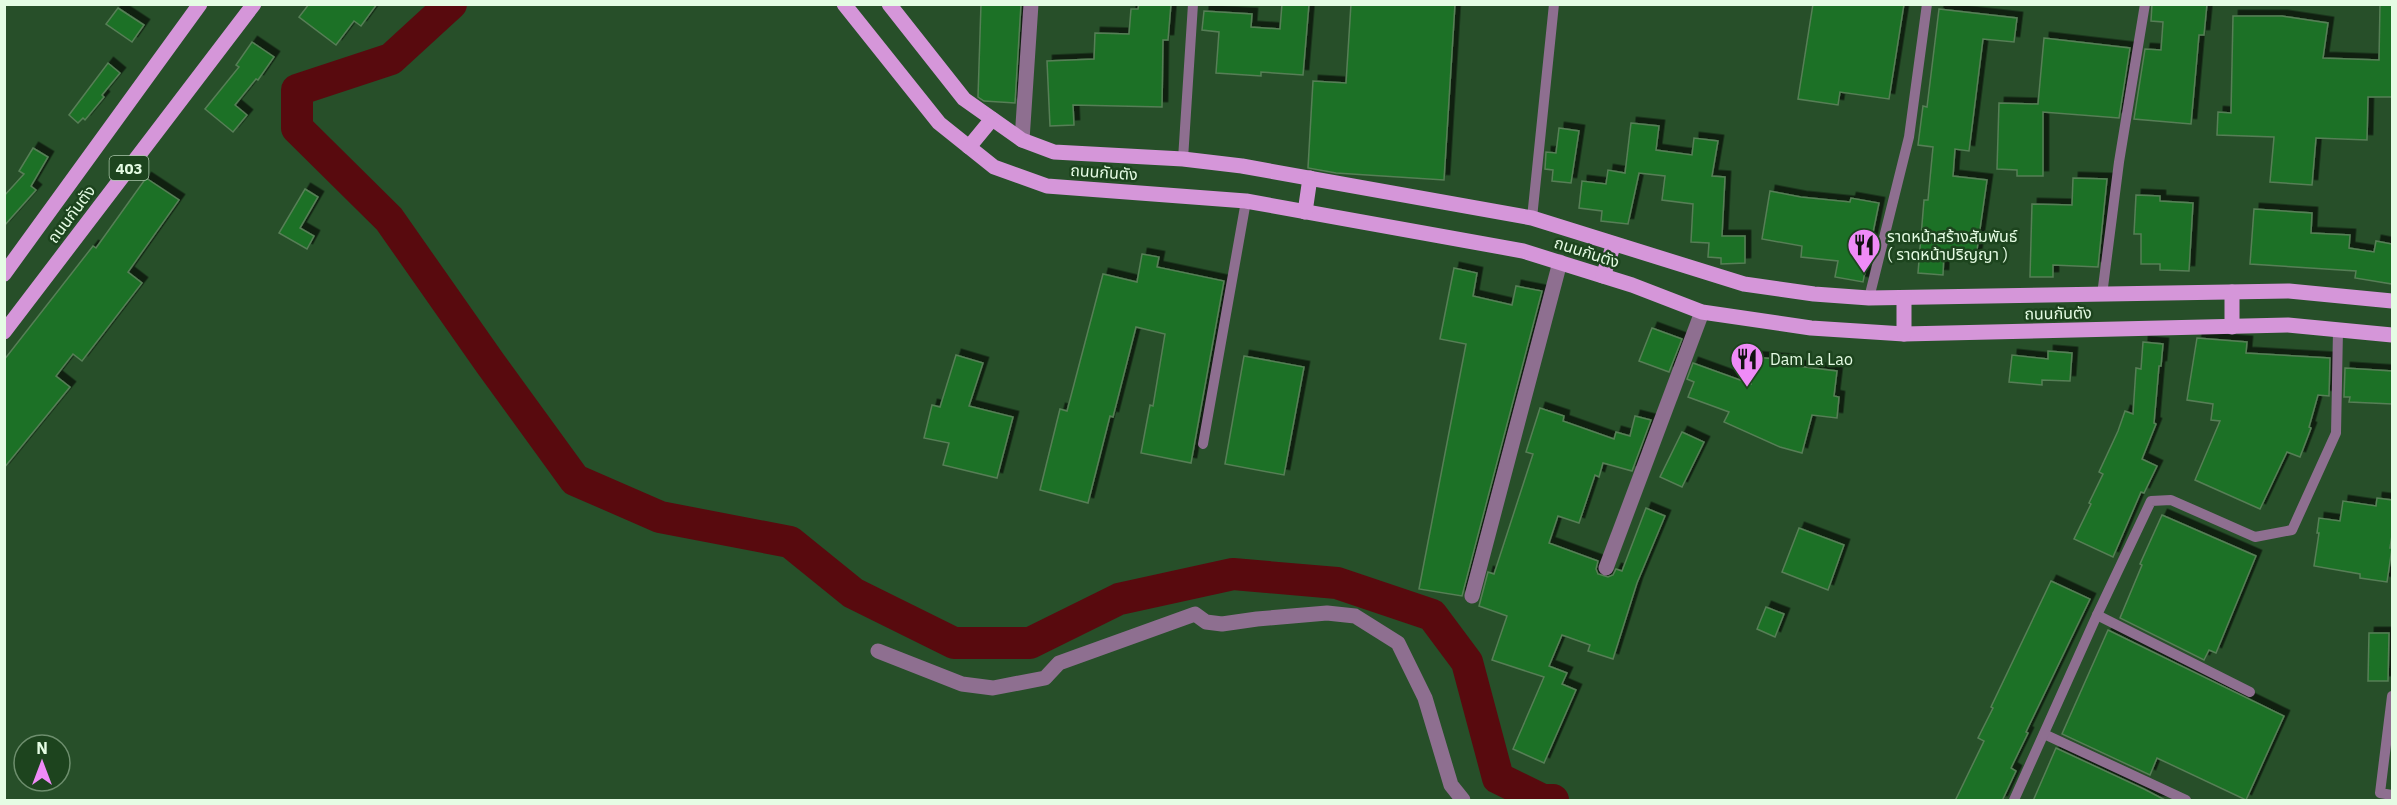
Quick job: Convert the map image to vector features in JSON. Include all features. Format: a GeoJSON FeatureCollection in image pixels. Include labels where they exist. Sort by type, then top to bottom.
{"type":"FeatureCollection","features":[{"type":"Feature","properties":{"kind":"main road","name":"ถนนกันตัง"},"geometry":{"type":"LineString","coordinates":[[4,274],[200,4]]}},
{"type":"Feature","properties":{"kind":"main road","name":"ถนนกันตัง"},"geometry":{"type":"LineString","coordinates":[[4,332],[254,4]]}},
{"type":"Feature","properties":{"kind":"main road","name":"ถนนกันตัง"},"geometry":{"type":"LineString","coordinates":[[844,4],[939,123],[994,167],[1047,186],[1246,201],[1523,251],[1603,276],[1702,312],[1811,328],[1904,334],[2288,325],[2392,335]]}},
{"type":"Feature","properties":{"kind":"main road","name":"ถนนกันตัง"},"geometry":{"type":"LineString","coordinates":[[889,4],[964,99],[1022,140],[1054,152],[1183,159],[1242,166],[1532,219],[1744,284],[1814,294],[1904,298],[2289,291],[2392,301]]}},
{"type":"Feature","properties":{"kind":"main road"},"geometry":{"type":"LineString","coordinates":[[969,147],[992,119]]}},
{"type":"Feature","properties":{"kind":"main road"},"geometry":{"type":"LineString","coordinates":[[1305,212],[1310,178]]}},
{"type":"Feature","properties":{"kind":"main road"},"geometry":{"type":"LineString","coordinates":[[1603,276],[1614,244]]}},
{"type":"Feature","properties":{"kind":"main road"},"geometry":{"type":"LineString","coordinates":[[2232,292],[2232,327]]}},
{"type":"Feature","properties":{"kind":"main road"},"geometry":{"type":"LineString","coordinates":[[1904,298],[1904,334]]}},
{"type":"Feature","properties":{"kind":"street"},"geometry":{"type":"LineString","coordinates":[[1022,140],[1031,4]]}},
{"type":"Feature","properties":{"kind":"street"},"geometry":{"type":"LineString","coordinates":[[1472,596],[1560,262]]}},
{"type":"Feature","properties":{"kind":"street"},"geometry":{"type":"LineString","coordinates":[[1606,568],[1702,312]]}},
{"type":"Feature","properties":{"kind":"street"},"geometry":{"type":"LineString","coordinates":[[878,651],[962,684],[993,688],[1045,678],[1059,663],[1195,614],[1206,622],[1222,624],[1327,613],[1355,616],[1398,643],[1425,698],[1451,785],[1462,801]]}},
{"type":"Feature","properties":{"kind":"lane"},"geometry":{"type":"LineString","coordinates":[[1183,159],[1193,4]]}},
{"type":"Feature","properties":{"kind":"lane"},"geometry":{"type":"LineString","coordinates":[[1532,219],[1554,4]]}},
{"type":"Feature","properties":{"kind":"lane"},"geometry":{"type":"LineString","coordinates":[[1869,298],[1909,137],[1927,4]]}},
{"type":"Feature","properties":{"kind":"lane"},"geometry":{"type":"LineString","coordinates":[[2102,295],[2119,162],[2145,4]]}},
{"type":"Feature","properties":{"kind":"lane"},"geometry":{"type":"LineString","coordinates":[[1203,444],[1246,201]]}},
{"type":"Feature","properties":{"kind":"lane"},"geometry":{"type":"LineString","coordinates":[[2014,801],[2151,501],[2171,500],[2255,537],[2292,530],[2336,433],[2338,330]]}},
{"type":"Feature","properties":{"kind":"lane"},"geometry":{"type":"LineString","coordinates":[[2097,615],[2250,692]]}},
{"type":"Feature","properties":{"kind":"lane"},"geometry":{"type":"LineString","coordinates":[[2392,696],[2380,793],[2392,795]]}},
{"type":"Feature","properties":{"kind":"lane"},"geometry":{"type":"LineString","coordinates":[[2044,734],[2186,801]]}},
{"type":"Feature","properties":{"kind":"building"},"geometry":{"type":"Polygon","coordinates":[[[309,4],[377,4],[361,26],[354,21],[336,45],[299,17],[309,4]]]}},
{"type":"Feature","properties":{"kind":"building"},"geometry":{"type":"Polygon","coordinates":[[[981,4],[1021,4],[1015,103],[984,101],[978,97],[981,4]]]}},
{"type":"Feature","properties":{"kind":"building"},"geometry":{"type":"Polygon","coordinates":[[[1139,4],[1171,4],[1168,40],[1163,40],[1162,107],[1073,105],[1074,125],[1050,126],[1047,61],[1094,59],[1095,33],[1129,34],[1131,9],[1138,9],[1139,4]]]}},
{"type":"Feature","properties":{"kind":"building"},"geometry":{"type":"Polygon","coordinates":[[[1282,4],[1309,4],[1303,75],[1261,72],[1261,76],[1216,73],[1219,32],[1202,30],[1204,11],[1252,14],[1251,27],[1280,29],[1282,4]]]}},
{"type":"Feature","properties":{"kind":"building"},"geometry":{"type":"Polygon","coordinates":[[[1351,4],[1455,4],[1444,180],[1336,173],[1308,168],[1313,81],[1346,83],[1351,4]]]}},
{"type":"Feature","properties":{"kind":"building"},"geometry":{"type":"Polygon","coordinates":[[[1813,4],[1904,4],[1889,99],[1840,92],[1838,105],[1798,99],[1813,4]]]}},
{"type":"Feature","properties":{"kind":"building"},"geometry":{"type":"Polygon","coordinates":[[[2152,4],[2207,4],[2204,35],[2199,35],[2191,124],[2134,119],[2145,49],[2161,50],[2163,22],[2151,21],[2152,4]]]}},
{"type":"Feature","properties":{"kind":"building"},"geometry":{"type":"Polygon","coordinates":[[[2380,4],[2392,4],[2392,97],[2368,97],[2367,140],[2316,138],[2312,185],[2270,182],[2274,137],[2217,135],[2218,112],[2231,113],[2233,16],[2282,16],[2328,23],[2323,58],[2379,60],[2380,4]]]}},
{"type":"Feature","properties":{"kind":"building"},"geometry":{"type":"Polygon","coordinates":[[[118,8],[144,25],[132,42],[106,24],[118,8]]]}},
{"type":"Feature","properties":{"kind":"building"},"geometry":{"type":"Polygon","coordinates":[[[1939,9],[2017,18],[2014,42],[1983,39],[1969,151],[1955,149],[1953,176],[1987,180],[1976,257],[1944,253],[1943,275],[1918,273],[1924,200],[1928,200],[1933,147],[1918,145],[1923,106],[1927,107],[1939,9]]]}},
{"type":"Feature","properties":{"kind":"building"},"geometry":{"type":"Polygon","coordinates":[[[2044,38],[2130,48],[2119,118],[2043,112],[2043,176],[2017,176],[2017,170],[1997,169],[1999,103],[2038,104],[2044,38]]]}},
{"type":"Feature","properties":{"kind":"building"},"geometry":{"type":"Polygon","coordinates":[[[252,42],[274,57],[258,80],[256,79],[235,105],[247,115],[233,132],[205,109],[239,67],[236,65],[252,42]]]}},
{"type":"Feature","properties":{"kind":"building"},"geometry":{"type":"Polygon","coordinates":[[[108,63],[120,73],[85,120],[83,118],[78,123],[69,115],[108,63]]]}},
{"type":"Feature","properties":{"kind":"building"},"geometry":{"type":"Polygon","coordinates":[[[1631,123],[1659,126],[1656,150],[1692,155],[1694,138],[1718,141],[1712,176],[1725,177],[1722,236],[1745,236],[1745,263],[1721,264],[1721,258],[1708,257],[1709,243],[1691,242],[1693,204],[1662,200],[1665,176],[1639,173],[1628,224],[1601,221],[1602,211],[1579,208],[1582,181],[1606,184],[1608,170],[1625,173],[1631,123]]]}},
{"type":"Feature","properties":{"kind":"building"},"geometry":{"type":"Polygon","coordinates":[[[1559,128],[1579,131],[1571,183],[1552,181],[1553,170],[1545,169],[1546,152],[1556,153],[1559,128]]]}},
{"type":"Feature","properties":{"kind":"building"},"geometry":{"type":"Polygon","coordinates":[[[33,148],[48,157],[31,186],[36,190],[4,226],[4,196],[24,174],[19,171],[33,148]]]}},
{"type":"Feature","properties":{"kind":"building"},"geometry":{"type":"Polygon","coordinates":[[[146,178],[179,200],[128,272],[142,283],[82,361],[73,354],[56,376],[70,387],[4,468],[4,360],[93,246],[96,248],[146,178]]]}},
{"type":"Feature","properties":{"kind":"building"},"geometry":{"type":"Polygon","coordinates":[[[2073,178],[2107,179],[2098,267],[2053,265],[2053,277],[2030,277],[2032,204],[2072,205],[2073,178]]]}},
{"type":"Feature","properties":{"kind":"building"},"geometry":{"type":"Polygon","coordinates":[[[305,189],[318,197],[300,228],[314,236],[307,249],[279,233],[305,189]]]}},
{"type":"Feature","properties":{"kind":"building"},"geometry":{"type":"Polygon","coordinates":[[[1770,191],[1801,197],[1850,202],[1851,198],[1879,203],[1863,282],[1835,277],[1838,261],[1801,257],[1802,246],[1762,239],[1770,191]]]}},
{"type":"Feature","properties":{"kind":"building"},"geometry":{"type":"Polygon","coordinates":[[[2136,195],[2160,196],[2160,201],[2193,203],[2189,271],[2160,270],[2160,264],[2141,264],[2141,234],[2134,234],[2136,195]]]}},
{"type":"Feature","properties":{"kind":"building"},"geometry":{"type":"Polygon","coordinates":[[[2254,209],[2312,213],[2311,233],[2350,235],[2349,248],[2374,252],[2376,241],[2392,244],[2392,284],[2355,278],[2356,271],[2250,264],[2254,209]]]}},
{"type":"Feature","properties":{"kind":"building"},"geometry":{"type":"Polygon","coordinates":[[[1142,254],[1159,257],[1157,267],[1224,281],[1191,463],[1141,453],[1150,405],[1153,406],[1165,334],[1136,327],[1088,503],[1040,490],[1060,409],[1067,411],[1103,274],[1137,282],[1142,254]]]}},
{"type":"Feature","properties":{"kind":"building"},"geometry":{"type":"Polygon","coordinates":[[[1454,268],[1477,273],[1473,296],[1512,305],[1516,286],[1542,291],[1462,596],[1419,589],[1466,344],[1440,339],[1454,268]]]}},
{"type":"Feature","properties":{"kind":"building"},"geometry":{"type":"Polygon","coordinates":[[[1652,328],[1682,339],[1669,372],[1639,361],[1652,328]]]}},
{"type":"Feature","properties":{"kind":"building"},"geometry":{"type":"Polygon","coordinates":[[[2197,338],[2247,342],[2246,353],[2330,358],[2329,396],[2318,395],[2309,427],[2311,428],[2300,457],[2287,452],[2260,509],[2195,480],[2220,421],[2211,420],[2213,404],[2187,400],[2197,338]]]}},
{"type":"Feature","properties":{"kind":"building"},"geometry":{"type":"Polygon","coordinates":[[[2143,342],[2163,344],[2154,423],[2156,424],[2142,459],[2157,466],[2144,493],[2141,492],[2113,557],[2074,539],[2103,474],[2099,472],[2125,411],[2133,414],[2136,368],[2141,369],[2143,342]]]}},
{"type":"Feature","properties":{"kind":"building"},"geometry":{"type":"Polygon","coordinates":[[[2048,351],[2072,353],[2070,381],[2042,380],[2042,385],[2009,382],[2012,355],[2048,359],[2048,351]]]}},
{"type":"Feature","properties":{"kind":"building"},"geometry":{"type":"Polygon","coordinates":[[[956,355],[983,363],[969,406],[1013,417],[997,478],[943,465],[949,443],[924,438],[932,405],[940,407],[956,355]]]}},
{"type":"Feature","properties":{"kind":"building"},"geometry":{"type":"Polygon","coordinates":[[[1244,356],[1304,367],[1284,475],[1225,464],[1244,356]]]}},
{"type":"Feature","properties":{"kind":"building"},"geometry":{"type":"Polygon","coordinates":[[[1753,357],[1789,360],[1789,365],[1837,371],[1834,396],[1839,397],[1837,418],[1812,415],[1802,453],[1780,447],[1724,422],[1729,412],[1688,397],[1694,382],[1687,379],[1693,363],[1751,384],[1753,357]]]}},
{"type":"Feature","properties":{"kind":"building"},"geometry":{"type":"Polygon","coordinates":[[[2345,368],[2392,371],[2392,404],[2349,402],[2350,397],[2344,397],[2345,368]]]}},
{"type":"Feature","properties":{"kind":"building"},"geometry":{"type":"Polygon","coordinates":[[[1540,408],[1564,416],[1563,421],[1614,439],[1616,432],[1630,436],[1635,416],[1651,420],[1632,471],[1603,463],[1599,477],[1595,475],[1579,523],[1558,516],[1549,543],[1598,561],[1596,569],[1598,574],[1608,577],[1613,575],[1616,569],[1622,571],[1646,508],[1665,516],[1637,583],[1613,659],[1588,651],[1590,645],[1562,635],[1549,666],[1567,673],[1562,684],[1576,690],[1544,763],[1513,749],[1544,677],[1492,660],[1507,616],[1479,606],[1488,572],[1494,574],[1533,454],[1526,452],[1540,408]]]}},
{"type":"Feature","properties":{"kind":"building"},"geometry":{"type":"Polygon","coordinates":[[[1682,432],[1704,442],[1682,487],[1660,477],[1682,432]]]}},
{"type":"Feature","properties":{"kind":"building"},"geometry":{"type":"Polygon","coordinates":[[[2377,498],[2392,500],[2390,548],[2392,548],[2387,582],[2360,578],[2360,574],[2314,566],[2319,518],[2340,521],[2343,501],[2376,506],[2377,498]]]}},
{"type":"Feature","properties":{"kind":"building"},"geometry":{"type":"Polygon","coordinates":[[[2162,515],[2256,556],[2216,653],[2209,650],[2204,660],[2120,618],[2142,565],[2140,564],[2162,515]]]}},
{"type":"Feature","properties":{"kind":"building"},"geometry":{"type":"Polygon","coordinates":[[[1799,528],[1844,545],[1828,590],[1782,572],[1799,528]]]}},
{"type":"Feature","properties":{"kind":"building"},"geometry":{"type":"Polygon","coordinates":[[[2051,581],[2090,599],[2026,732],[2028,733],[2011,768],[2016,771],[2002,801],[1955,801],[1984,741],[1978,738],[1993,708],[1991,707],[2051,581]]]}},
{"type":"Feature","properties":{"kind":"building"},"geometry":{"type":"Polygon","coordinates":[[[1766,607],[1784,614],[1775,637],[1757,629],[1766,607]]]}},
{"type":"Feature","properties":{"kind":"building"},"geometry":{"type":"Polygon","coordinates":[[[2108,630],[2284,716],[2246,800],[2157,758],[2150,775],[2062,734],[2108,630]]]}},
{"type":"Feature","properties":{"kind":"building"},"geometry":{"type":"Polygon","coordinates":[[[2369,633],[2389,633],[2388,681],[2368,681],[2369,633]]]}},
{"type":"Feature","properties":{"kind":"building"},"geometry":{"type":"Polygon","coordinates":[[[2056,748],[2144,789],[2167,801],[2033,801],[2056,748]]]}},
{"type":"Feature","properties":{"kind":"waterway"},"geometry":{"type":"LineString","coordinates":[[451,4],[391,59],[297,90],[297,128],[389,219],[575,480],[660,517],[790,542],[853,593],[954,643],[1030,643],[1119,599],[1233,574],[1337,583],[1432,615],[1467,662],[1498,778],[1543,800],[1553,800]]}},
{"type":"Feature","properties":{"kind":"place","name":"ราดหน้าสร้างสัมพันธ์ ( ราดหน้าปริญญา )"},"geometry":{"type":"Point","coordinates":[1864,274]}},
{"type":"Feature","properties":{"kind":"place","name":"Dam La Lao"},"geometry":{"type":"Point","coordinates":[1747,388]}}]}
